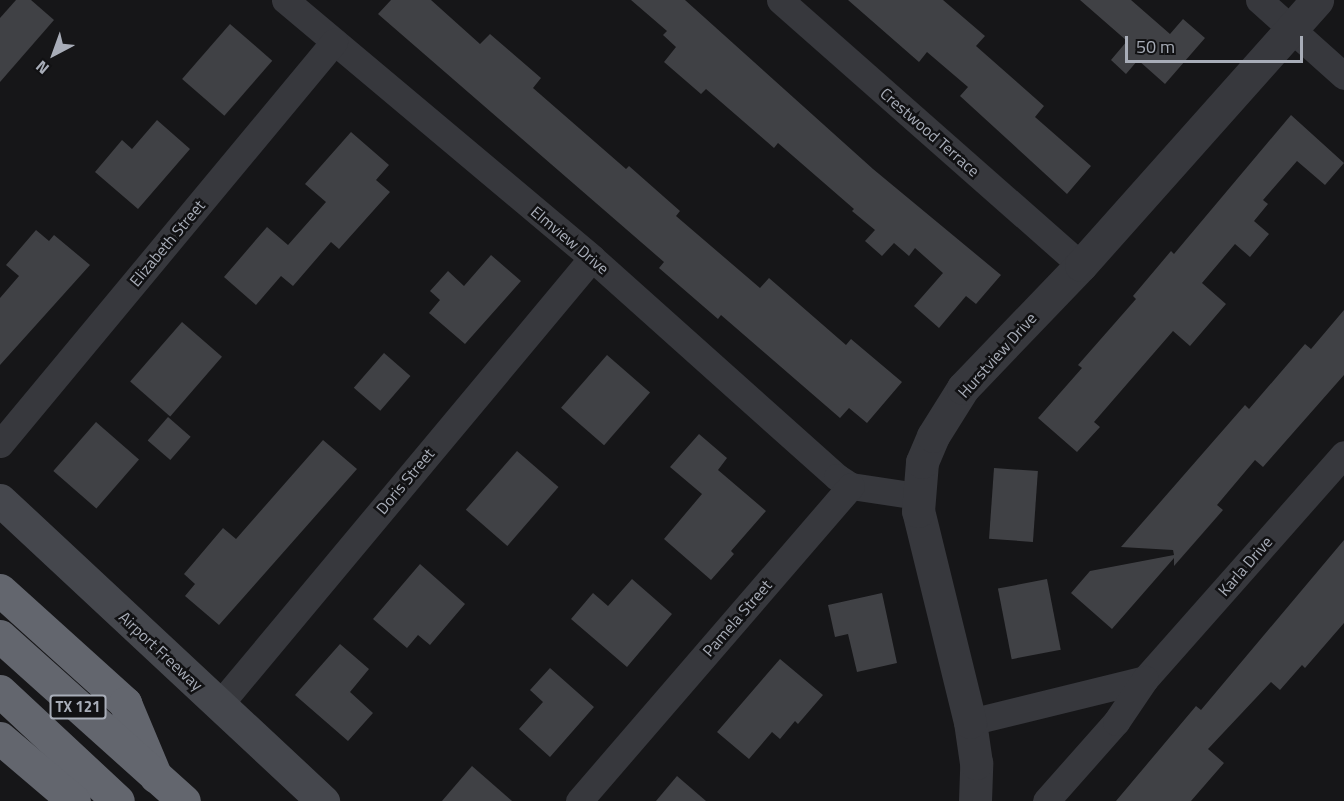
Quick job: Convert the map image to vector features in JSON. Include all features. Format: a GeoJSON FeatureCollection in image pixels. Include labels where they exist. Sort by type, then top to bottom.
{"type":"FeatureCollection","features":[{"type":"Feature","properties":{"kind":"highway"},"geometry":{"type":"LineString","coordinates":[[0,590],[125,703],[156,777]]}},
{"type":"Feature","properties":{"kind":"highway","name":"TX 121"},"geometry":{"type":"LineString","coordinates":[[0,636],[183,801]]}},
{"type":"Feature","properties":{"kind":"highway"},"geometry":{"type":"LineString","coordinates":[[0,691],[118,801]]}},
{"type":"Feature","properties":{"kind":"highway"},"geometry":{"type":"LineString","coordinates":[[0,738],[74,801]]}},
{"type":"Feature","properties":{"kind":"main road","name":"Airport Freeway"},"geometry":{"type":"LineString","coordinates":[[0,500],[323,801]]}},
{"type":"Feature","properties":{"kind":"street","name":"Elmview Drive"},"geometry":{"type":"LineString","coordinates":[[285,0],[592,258],[837,477],[850,486]]}},
{"type":"Feature","properties":{"kind":"street","name":"Crestwood Terrace"},"geometry":{"type":"LineString","coordinates":[[780,0],[1080,265]]}},
{"type":"Feature","properties":{"kind":"street"},"geometry":{"type":"LineString","coordinates":[[1259,0],[1344,76]]}},
{"type":"Feature","properties":{"kind":"street","name":"Hurstview Drive"},"geometry":{"type":"LineString","coordinates":[[975,801],[976,763],[970,722],[918,511],[922,462],[933,436],[963,388],[1080,265],[1317,0]]}},
{"type":"Feature","properties":{"kind":"street","name":"Elizabeth Street"},"geometry":{"type":"LineString","coordinates":[[0,444],[334,42]]}},
{"type":"Feature","properties":{"kind":"street","name":"Doris Street"},"geometry":{"type":"LineString","coordinates":[[219,705],[592,258]]}},
{"type":"Feature","properties":{"kind":"street","name":"Karla Drive"},"geometry":{"type":"LineString","coordinates":[[1046,801],[1116,722],[1145,679],[1344,454]]}},
{"type":"Feature","properties":{"kind":"street"},"geometry":{"type":"LineString","coordinates":[[850,486],[918,496]]}},
{"type":"Feature","properties":{"kind":"street","name":"Pamela Street"},"geometry":{"type":"LineString","coordinates":[[579,801],[850,486]]}},
{"type":"Feature","properties":{"kind":"street"},"geometry":{"type":"LineString","coordinates":[[970,722],[1145,679]]}},
{"type":"Feature","properties":{"kind":"building"},"geometry":{"type":"Polygon","coordinates":[[[16,0],[31,0],[54,20],[0,82],[0,18],[16,0]]]}},
{"type":"Feature","properties":{"kind":"building"},"geometry":{"type":"Polygon","coordinates":[[[391,0],[431,0],[480,44],[490,34],[541,78],[533,88],[626,169],[629,166],[680,211],[676,216],[760,288],[769,278],[846,345],[851,339],[902,382],[867,423],[849,408],[840,418],[721,315],[718,319],[659,268],[664,262],[378,14],[391,0]]]}},
{"type":"Feature","properties":{"kind":"building"},"geometry":{"type":"Polygon","coordinates":[[[631,0],[685,0],[873,169],[1001,275],[976,304],[966,296],[939,328],[914,306],[943,273],[915,248],[909,256],[894,243],[882,256],[865,241],[875,230],[852,211],[854,209],[778,143],[774,148],[706,89],[701,94],[664,62],[676,47],[663,35],[667,31],[631,0]]]}},
{"type":"Feature","properties":{"kind":"building"},"geometry":{"type":"Polygon","coordinates":[[[848,0],[943,0],[985,36],[976,46],[1044,106],[1035,117],[1091,166],[1067,194],[960,96],[968,87],[927,52],[919,62],[848,0]]]}},
{"type":"Feature","properties":{"kind":"building"},"geometry":{"type":"Polygon","coordinates":[[[1080,0],[1131,0],[1170,34],[1183,19],[1205,38],[1165,84],[1138,60],[1126,74],[1111,60],[1127,41],[1080,0]]]}},
{"type":"Feature","properties":{"kind":"building"},"geometry":{"type":"Polygon","coordinates":[[[230,24],[272,61],[224,116],[182,79],[230,24]]]}},
{"type":"Feature","properties":{"kind":"building"},"geometry":{"type":"Polygon","coordinates":[[[1291,115],[1344,163],[1325,185],[1297,161],[1263,200],[1268,204],[1254,221],[1269,234],[1250,257],[1235,244],[1202,283],[1226,304],[1190,346],[1173,331],[1094,422],[1100,427],[1077,452],[1038,418],[1082,368],[1078,365],[1136,299],[1133,296],[1171,251],[1174,254],[1291,115]]]}},
{"type":"Feature","properties":{"kind":"building"},"geometry":{"type":"Polygon","coordinates":[[[157,120],[190,149],[138,209],[95,172],[122,140],[132,149],[157,120]]]}},
{"type":"Feature","properties":{"kind":"building"},"geometry":{"type":"Polygon","coordinates":[[[351,132],[389,165],[376,180],[390,192],[339,249],[331,242],[293,286],[281,276],[256,305],[224,277],[267,227],[288,245],[326,202],[305,184],[351,132]]]}},
{"type":"Feature","properties":{"kind":"building"},"geometry":{"type":"Polygon","coordinates":[[[36,230],[49,241],[54,235],[90,265],[0,365],[0,298],[19,276],[6,265],[36,230]]]}},
{"type":"Feature","properties":{"kind":"building"},"geometry":{"type":"Polygon","coordinates":[[[491,255],[521,281],[465,344],[429,313],[440,300],[430,291],[448,271],[464,286],[491,255]]]}},
{"type":"Feature","properties":{"kind":"building"},"geometry":{"type":"Polygon","coordinates":[[[1344,310],[1344,375],[1263,467],[1255,460],[1217,505],[1223,510],[1174,566],[1174,558],[1112,629],[1071,593],[1090,571],[1174,555],[1173,550],[1121,547],[1245,405],[1249,409],[1305,344],[1311,349],[1344,310]]]}},
{"type":"Feature","properties":{"kind":"building"},"geometry":{"type":"Polygon","coordinates":[[[182,322],[222,357],[170,416],[130,382],[182,322]]]}},
{"type":"Feature","properties":{"kind":"building"},"geometry":{"type":"Polygon","coordinates":[[[384,353],[410,376],[380,411],[354,388],[384,353]]]}},
{"type":"Feature","properties":{"kind":"building"},"geometry":{"type":"Polygon","coordinates":[[[607,355],[650,392],[604,445],[561,408],[607,355]]]}},
{"type":"Feature","properties":{"kind":"building"},"geometry":{"type":"Polygon","coordinates":[[[168,417],[191,437],[170,460],[148,440],[168,417]]]}},
{"type":"Feature","properties":{"kind":"building"},"geometry":{"type":"Polygon","coordinates":[[[96,422],[139,459],[96,508],[53,471],[96,422]]]}},
{"type":"Feature","properties":{"kind":"building"},"geometry":{"type":"Polygon","coordinates":[[[699,434],[727,458],[718,470],[766,511],[731,551],[734,554],[711,580],[664,539],[702,494],[670,467],[699,434]]]}},
{"type":"Feature","properties":{"kind":"building"},"geometry":{"type":"Polygon","coordinates":[[[323,440],[357,469],[219,625],[185,596],[195,584],[184,574],[223,528],[236,539],[323,440]]]}},
{"type":"Feature","properties":{"kind":"building"},"geometry":{"type":"Polygon","coordinates":[[[517,451],[559,487],[507,546],[466,510],[517,451]]]}},
{"type":"Feature","properties":{"kind":"building"},"geometry":{"type":"Polygon","coordinates":[[[994,468],[1038,471],[1033,542],[989,539],[994,468]]]}},
{"type":"Feature","properties":{"kind":"building"},"geometry":{"type":"Polygon","coordinates":[[[1344,540],[1344,623],[1305,668],[1302,665],[1280,690],[1271,682],[1208,749],[1224,763],[1191,801],[1116,801],[1196,706],[1201,710],[1344,540]]]}},
{"type":"Feature","properties":{"kind":"building"},"geometry":{"type":"Polygon","coordinates":[[[420,564],[465,604],[430,645],[418,635],[407,648],[373,619],[420,564]]]}},
{"type":"Feature","properties":{"kind":"building"},"geometry":{"type":"Polygon","coordinates":[[[632,579],[672,614],[627,667],[571,619],[593,593],[608,606],[632,579]]]}},
{"type":"Feature","properties":{"kind":"building"},"geometry":{"type":"Polygon","coordinates":[[[1047,579],[1061,650],[1012,659],[998,589],[1047,579]]]}},
{"type":"Feature","properties":{"kind":"building"},"geometry":{"type":"Polygon","coordinates":[[[882,593],[897,663],[857,672],[848,634],[835,637],[828,605],[882,593]]]}},
{"type":"Feature","properties":{"kind":"building"},"geometry":{"type":"Polygon","coordinates":[[[340,644],[369,669],[350,692],[373,713],[348,741],[295,695],[340,644]]]}},
{"type":"Feature","properties":{"kind":"building"},"geometry":{"type":"Polygon","coordinates":[[[780,659],[823,695],[798,724],[795,721],[780,739],[772,732],[749,759],[717,732],[780,659]]]}},
{"type":"Feature","properties":{"kind":"building"},"geometry":{"type":"Polygon","coordinates":[[[550,668],[594,707],[550,757],[519,729],[543,702],[530,690],[550,668]]]}},
{"type":"Feature","properties":{"kind":"building"},"geometry":{"type":"Polygon","coordinates":[[[472,766],[512,801],[442,801],[472,766]]]}},
{"type":"Feature","properties":{"kind":"building"},"geometry":{"type":"Polygon","coordinates":[[[677,776],[706,801],[656,801],[677,776]]]}}]}
